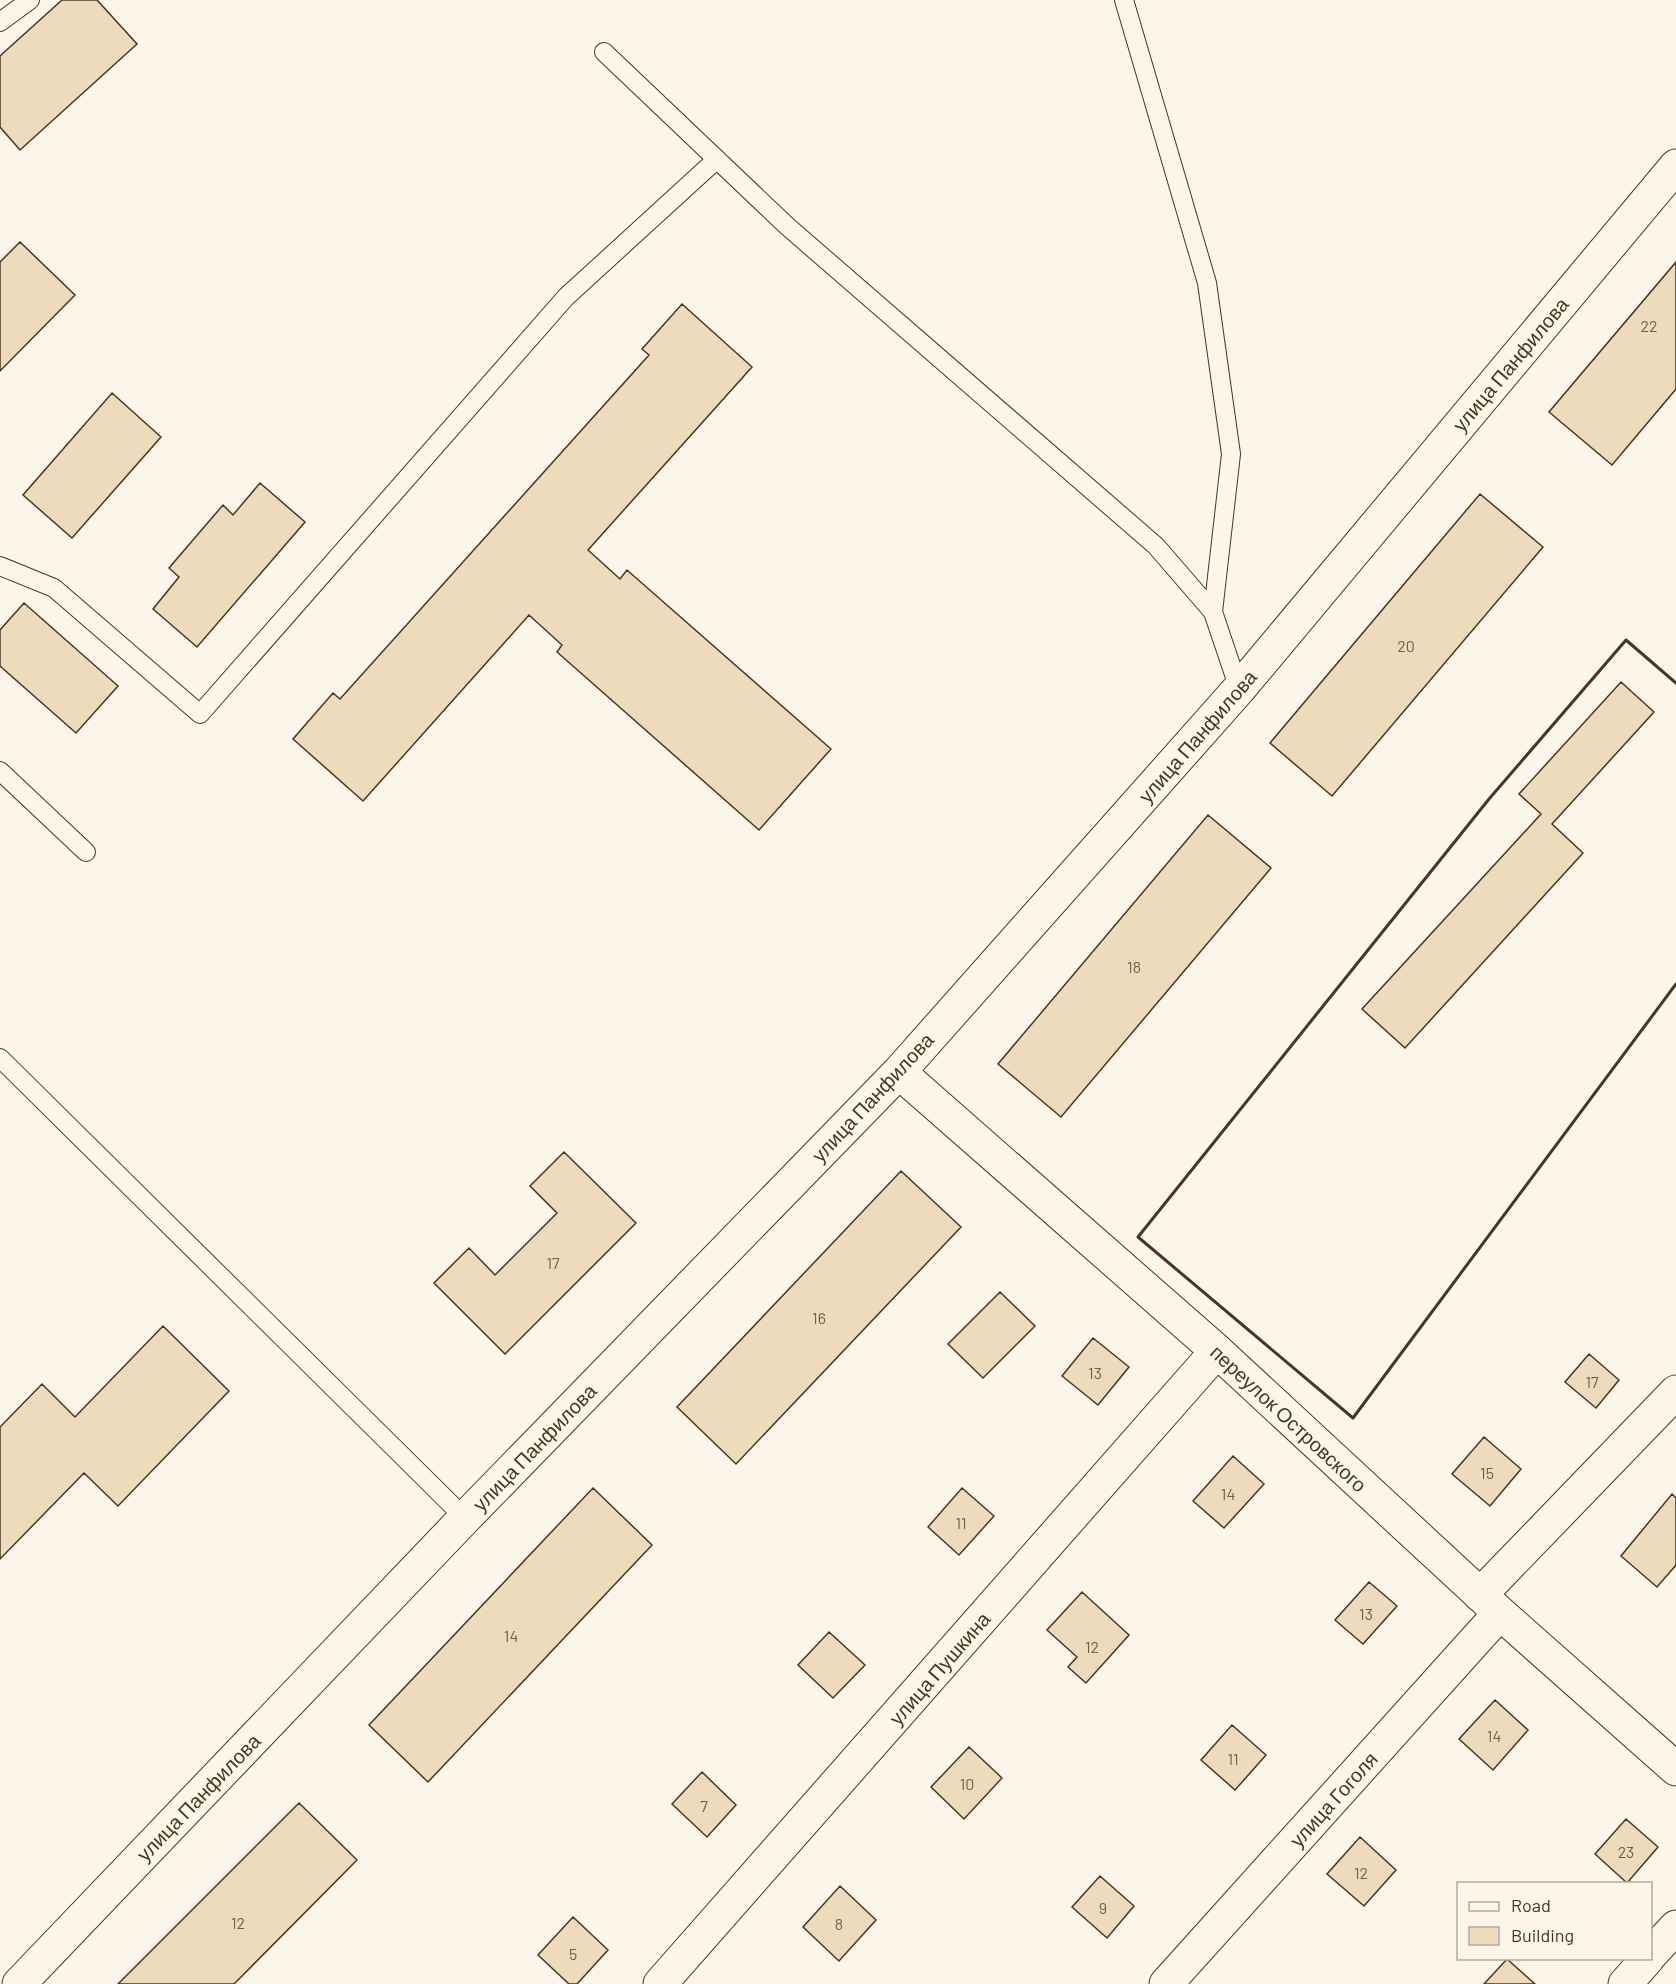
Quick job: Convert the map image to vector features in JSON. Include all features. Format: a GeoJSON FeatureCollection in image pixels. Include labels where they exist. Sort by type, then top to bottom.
{"type":"FeatureCollection","features":[{"type":"Feature","properties":{"kind":"street","name":"улица Панфилова"},"geometry":{"type":"LineString","coordinates":[[20,1984],[465,1518],[899,1072],[1239,688],[1676,166]]}},
{"type":"Feature","properties":{"kind":"street","name":"переулок Островского"},"geometry":{"type":"LineString","coordinates":[[899,1072],[1217,1351],[1490,1604],[1676,1769]]}},
{"type":"Feature","properties":{"kind":"street","name":"улица Пушкина"},"geometry":{"type":"LineString","coordinates":[[660,1984],[1217,1351]]}},
{"type":"Feature","properties":{"kind":"street","name":"улица Гоголя"},"geometry":{"type":"LineString","coordinates":[[1166,1984],[1490,1604],[1676,1392]]}},
{"type":"Feature","properties":{"kind":"street"},"geometry":{"type":"LineString","coordinates":[[1652,1954],[1676,1927]]}},
{"type":"Feature","properties":{"kind":"street"},"geometry":{"type":"LineString","coordinates":[[1625,1984],[1646,1960]]}},
{"type":"Feature","properties":{"kind":"lane"},"geometry":{"type":"LineString","coordinates":[[0,22],[30,0]]}},
{"type":"Feature","properties":{"kind":"lane"},"geometry":{"type":"LineString","coordinates":[[1124,0],[1209,294],[1231,454],[1213,612]]}},
{"type":"Feature","properties":{"kind":"lane"},"geometry":{"type":"LineString","coordinates":[[604,52],[787,226],[1156,546],[1213,612],[1239,688]]}},
{"type":"Feature","properties":{"kind":"lane"},"geometry":{"type":"LineString","coordinates":[[0,566],[54,588],[200,714],[566,297],[717,159]]}},
{"type":"Feature","properties":{"kind":"lane"},"geometry":{"type":"LineString","coordinates":[[0,771],[86,852]]}},
{"type":"Feature","properties":{"kind":"lane"},"geometry":{"type":"LineString","coordinates":[[0,1059],[465,1518]]}},
{"type":"Feature","properties":{"kind":"building"},"geometry":{"type":"Polygon","coordinates":[[[62,0],[97,0],[137,44],[20,150],[0,127],[0,56],[62,0]]]}},
{"type":"Feature","properties":{"kind":"building"},"geometry":{"type":"Polygon","coordinates":[[[20,242],[75,295],[0,371],[0,262],[20,242]]]}},
{"type":"Feature","properties":{"kind":"building"},"geometry":{"type":"Polygon","coordinates":[[[1676,262],[1676,389],[1612,465],[1549,412],[1676,262]]]}},
{"type":"Feature","properties":{"kind":"building"},"geometry":{"type":"Polygon","coordinates":[[[682,304],[752,367],[588,550],[620,579],[627,570],[831,749],[759,830],[557,652],[562,645],[529,615],[363,801],[293,739],[333,693],[340,699],[649,355],[642,349],[682,304]]]}},
{"type":"Feature","properties":{"kind":"building"},"geometry":{"type":"Polygon","coordinates":[[[112,393],[161,437],[72,538],[23,495],[112,393]]]}},
{"type":"Feature","properties":{"kind":"building"},"geometry":{"type":"Polygon","coordinates":[[[260,483],[305,522],[197,647],[153,609],[179,577],[169,568],[223,505],[233,515],[260,483]]]}},
{"type":"Feature","properties":{"kind":"building"},"geometry":{"type":"Polygon","coordinates":[[[1480,494],[1543,547],[1332,796],[1270,743],[1480,494]]]}},
{"type":"Feature","properties":{"kind":"building"},"geometry":{"type":"Polygon","coordinates":[[[24,603],[118,686],[76,733],[0,666],[0,630],[24,603]]]}},
{"type":"Feature","properties":{"kind":"building"},"geometry":{"type":"Polygon","coordinates":[[[1621,682],[1654,712],[1552,824],[1583,853],[1405,1048],[1362,1009],[1541,814],[1519,794],[1621,682]]]}},
{"type":"Feature","properties":{"kind":"building"},"geometry":{"type":"Polygon","coordinates":[[[1208,815],[1271,868],[1061,1117],[998,1064],[1208,815]]]}},
{"type":"Feature","properties":{"kind":"building"},"geometry":{"type":"Polygon","coordinates":[[[564,1152],[636,1223],[505,1354],[434,1283],[469,1248],[495,1275],[557,1213],[530,1186],[564,1152]]]}},
{"type":"Feature","properties":{"kind":"building"},"geometry":{"type":"Polygon","coordinates":[[[901,1171],[961,1227],[736,1464],[677,1407],[901,1171]]]}},
{"type":"Feature","properties":{"kind":"building"},"geometry":{"type":"Polygon","coordinates":[[[1000,1292],[1035,1326],[983,1378],[948,1344],[1000,1292]]]}},
{"type":"Feature","properties":{"kind":"building"},"geometry":{"type":"Polygon","coordinates":[[[163,1326],[229,1391],[118,1506],[84,1473],[0,1559],[0,1427],[42,1384],[75,1417],[163,1326]]]}},
{"type":"Feature","properties":{"kind":"building"},"geometry":{"type":"Polygon","coordinates":[[[1093,1338],[1129,1367],[1098,1405],[1062,1376],[1093,1338]]]}},
{"type":"Feature","properties":{"kind":"building"},"geometry":{"type":"Polygon","coordinates":[[[1589,1354],[1619,1380],[1596,1408],[1565,1382],[1589,1354]]]}},
{"type":"Feature","properties":{"kind":"building"},"geometry":{"type":"Polygon","coordinates":[[[1484,1437],[1521,1469],[1490,1506],[1452,1474],[1484,1437]]]}},
{"type":"Feature","properties":{"kind":"building"},"geometry":{"type":"Polygon","coordinates":[[[1233,1456],[1264,1484],[1224,1528],[1193,1501],[1233,1456]]]}},
{"type":"Feature","properties":{"kind":"building"},"geometry":{"type":"Polygon","coordinates":[[[593,1488],[652,1545],[428,1782],[369,1725],[593,1488]]]}},
{"type":"Feature","properties":{"kind":"building"},"geometry":{"type":"Polygon","coordinates":[[[962,1488],[994,1516],[959,1555],[928,1527],[962,1488]]]}},
{"type":"Feature","properties":{"kind":"building"},"geometry":{"type":"Polygon","coordinates":[[[1672,1494],[1676,1498],[1676,1565],[1657,1587],[1621,1556],[1672,1494]]]}},
{"type":"Feature","properties":{"kind":"building"},"geometry":{"type":"Polygon","coordinates":[[[1369,1582],[1397,1606],[1363,1644],[1335,1620],[1369,1582]]]}},
{"type":"Feature","properties":{"kind":"building"},"geometry":{"type":"Polygon","coordinates":[[[1082,1592],[1129,1635],[1086,1683],[1068,1667],[1077,1657],[1047,1630],[1082,1592]]]}},
{"type":"Feature","properties":{"kind":"building"},"geometry":{"type":"Polygon","coordinates":[[[829,1632],[865,1665],[833,1698],[798,1665],[829,1632]]]}},
{"type":"Feature","properties":{"kind":"building"},"geometry":{"type":"Polygon","coordinates":[[[1495,1700],[1528,1730],[1493,1770],[1459,1739],[1495,1700]]]}},
{"type":"Feature","properties":{"kind":"building"},"geometry":{"type":"Polygon","coordinates":[[[1232,1725],[1266,1755],[1235,1790],[1201,1760],[1232,1725]]]}},
{"type":"Feature","properties":{"kind":"building"},"geometry":{"type":"Polygon","coordinates":[[[969,1747],[1002,1778],[964,1819],[931,1787],[969,1747]]]}},
{"type":"Feature","properties":{"kind":"building"},"geometry":{"type":"Polygon","coordinates":[[[702,1772],[736,1805],[707,1837],[672,1804],[702,1772]]]}},
{"type":"Feature","properties":{"kind":"building"},"geometry":{"type":"Polygon","coordinates":[[[299,1803],[357,1860],[234,1984],[118,1984],[299,1803]]]}},
{"type":"Feature","properties":{"kind":"building"},"geometry":{"type":"Polygon","coordinates":[[[1626,1819],[1658,1847],[1628,1882],[1595,1854],[1626,1819]]]}},
{"type":"Feature","properties":{"kind":"building"},"geometry":{"type":"Polygon","coordinates":[[[1360,1837],[1396,1870],[1364,1906],[1327,1874],[1360,1837]]]}},
{"type":"Feature","properties":{"kind":"building"},"geometry":{"type":"Polygon","coordinates":[[[1100,1876],[1134,1906],[1107,1938],[1072,1907],[1100,1876]]]}},
{"type":"Feature","properties":{"kind":"building"},"geometry":{"type":"Polygon","coordinates":[[[840,1886],[876,1920],[839,1961],[803,1927],[840,1886]]]}},
{"type":"Feature","properties":{"kind":"building"},"geometry":{"type":"Polygon","coordinates":[[[573,1917],[608,1950],[577,1984],[569,1984],[538,1955],[573,1917]]]}},
{"type":"Feature","properties":{"kind":"building"},"geometry":{"type":"Polygon","coordinates":[[[1508,1960],[1535,1984],[1484,1984],[1508,1960]]]}},
{"type":"Feature","properties":{"kind":"wall"},"geometry":{"type":"LineString","coordinates":[[1676,683],[1626,640],[1489,799],[1138,1237],[1353,1418],[1676,984]]}}]}
